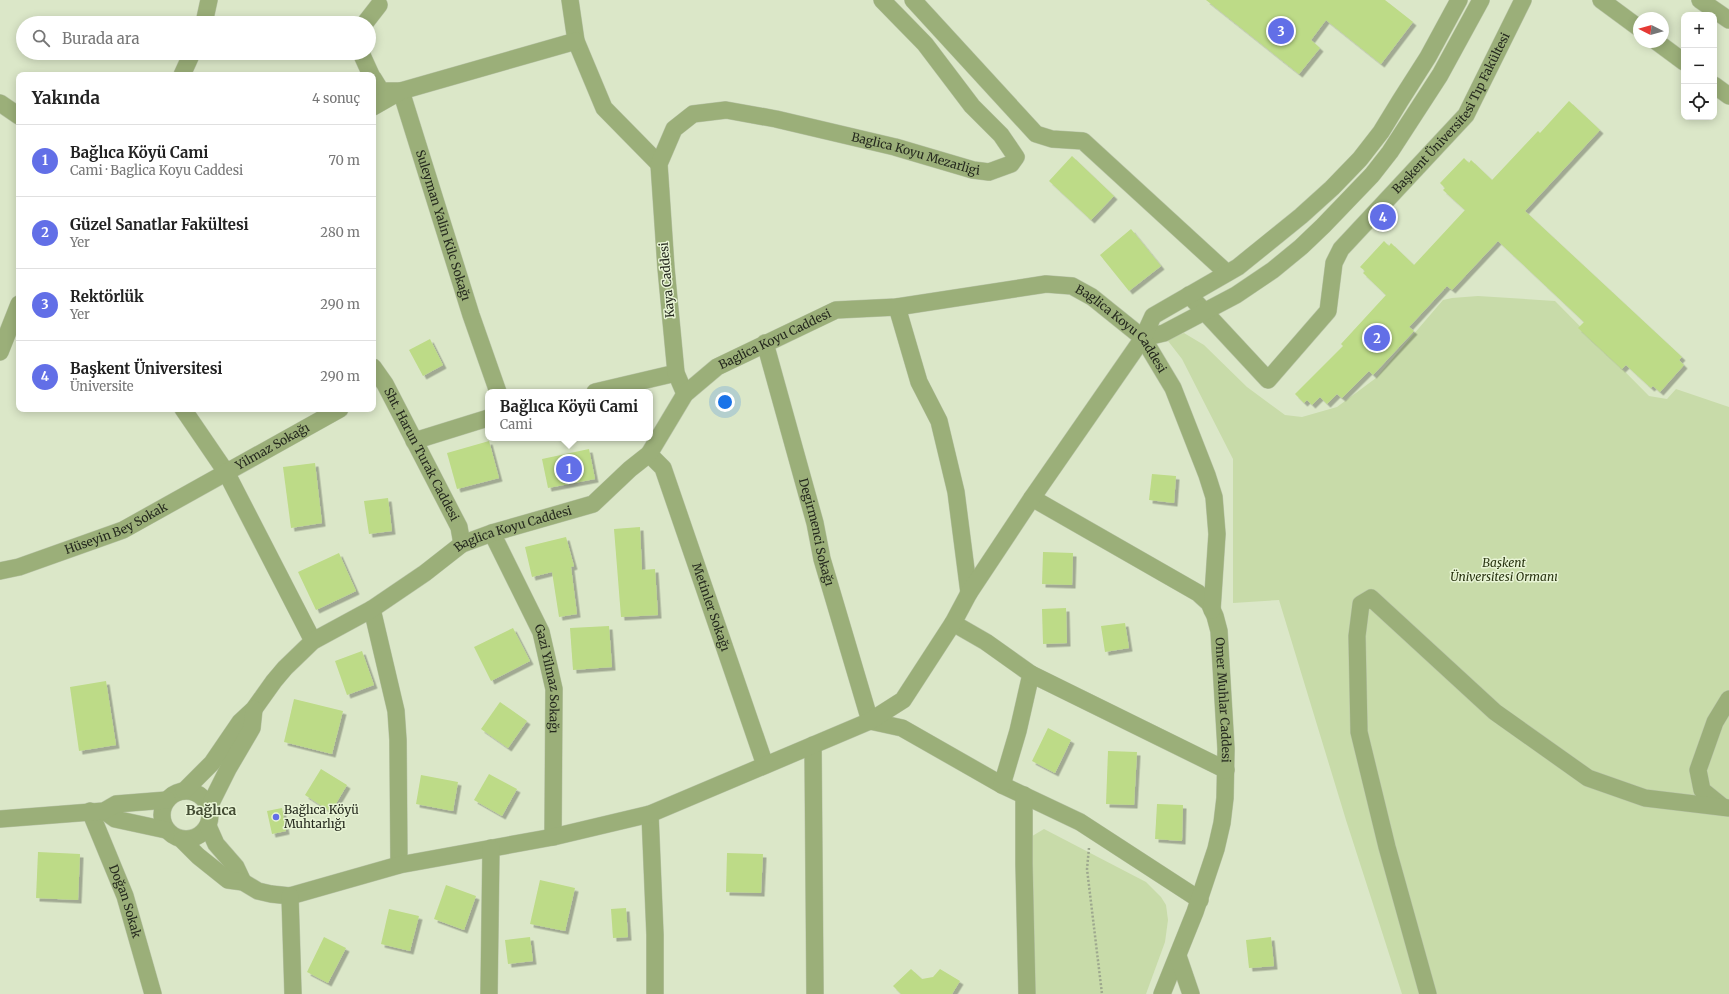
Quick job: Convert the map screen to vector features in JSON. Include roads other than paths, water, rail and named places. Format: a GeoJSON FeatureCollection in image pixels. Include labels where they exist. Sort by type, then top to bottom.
{"type":"FeatureCollection","features":[{"type":"Feature","properties":{"kind":"street"},"geometry":{"type":"LineString","coordinates":[[206,16],[210,0]]}},
{"type":"Feature","properties":{"kind":"street"},"geometry":{"type":"LineString","coordinates":[[570,0],[576,41],[604,108],[658,164]]}},
{"type":"Feature","properties":{"kind":"street","name":"Baglica Koyu Mezarligi"},"geometry":{"type":"LineString","coordinates":[[658,164],[674,129],[693,114],[726,110],[776,119],[873,142],[973,170],[990,172],[1011,164],[1016,157],[1001,135],[972,106],[925,44],[882,0]]}},
{"type":"Feature","properties":{"kind":"street"},"geometry":{"type":"LineString","coordinates":[[913,0],[1036,134],[1052,139],[1083,141],[1228,273]]}},
{"type":"Feature","properties":{"kind":"street"},"geometry":{"type":"LineString","coordinates":[[182,840],[198,856],[228,880],[243,882],[258,891],[290,896],[399,865],[552,836],[650,814],[870,721],[903,700],[952,623],[969,593],[1032,498],[1143,338],[1153,316],[1238,267],[1301,216],[1332,188],[1360,159],[1381,132],[1428,57],[1459,0]]}},
{"type":"Feature","properties":{"kind":"street"},"geometry":{"type":"LineString","coordinates":[[1143,338],[1164,333],[1236,295],[1301,248],[1372,175],[1390,152],[1440,75],[1481,0]]}},
{"type":"Feature","properties":{"kind":"street","name":"Başkent Üniversitesi Tıp Fakültesi"},"geometry":{"type":"LineString","coordinates":[[1189,295],[1268,380],[1328,311],[1334,263],[1342,249],[1466,115],[1523,0]]}},
{"type":"Feature","properties":{"kind":"street"},"geometry":{"type":"LineString","coordinates":[[1601,0],[1633,24]]}},
{"type":"Feature","properties":{"kind":"street"},"geometry":{"type":"LineString","coordinates":[[1700,0],[1729,20]]}},
{"type":"Feature","properties":{"kind":"street"},"geometry":{"type":"LineString","coordinates":[[370,16],[379,5]]}},
{"type":"Feature","properties":{"kind":"street"},"geometry":{"type":"LineString","coordinates":[[376,105],[401,91],[576,41]]}},
{"type":"Feature","properties":{"kind":"street"},"geometry":{"type":"LineString","coordinates":[[1665,48],[1681,60]]}},
{"type":"Feature","properties":{"kind":"street"},"geometry":{"type":"LineString","coordinates":[[183,72],[189,60]]}},
{"type":"Feature","properties":{"kind":"street"},"geometry":{"type":"LineString","coordinates":[[364,60],[370,72]]}},
{"type":"Feature","properties":{"kind":"street"},"geometry":{"type":"LineString","coordinates":[[376,83],[381,91],[401,91]]}},
{"type":"Feature","properties":{"kind":"street"},"geometry":{"type":"LineString","coordinates":[[1717,87],[1729,96]]}},
{"type":"Feature","properties":{"kind":"street","name":"Suleyman Yalin Kilc Sokağı"},"geometry":{"type":"LineString","coordinates":[[401,91],[471,315],[497,389]]}},
{"type":"Feature","properties":{"kind":"street"},"geometry":{"type":"LineString","coordinates":[[0,103],[16,114]]}},
{"type":"Feature","properties":{"kind":"street","name":"Kaya Caddesi"},"geometry":{"type":"LineString","coordinates":[[658,164],[676,373],[685,394]]}},
{"type":"Feature","properties":{"kind":"street","name":"Baglica Koyu Caddesi"},"geometry":{"type":"LineString","coordinates":[[184,791],[212,763],[240,722],[254,709],[274,681],[313,641],[372,609],[425,573],[462,544],[492,533],[594,504],[630,469],[649,454],[685,394],[717,367],[836,310],[897,307],[1046,284],[1072,286],[1092,297],[1143,338],[1173,388],[1214,497],[1217,534],[1212,610]]}},
{"type":"Feature","properties":{"kind":"street"},"geometry":{"type":"LineString","coordinates":[[897,307],[919,382],[939,420],[956,492],[969,593]]}},
{"type":"Feature","properties":{"kind":"street"},"geometry":{"type":"LineString","coordinates":[[0,352],[16,312]]}},
{"type":"Feature","properties":{"kind":"street","name":"Degirmenci Sokağı"},"geometry":{"type":"LineString","coordinates":[[765,343],[814,523],[822,559],[870,721]]}},
{"type":"Feature","properties":{"kind":"street"},"geometry":{"type":"LineString","coordinates":[[608,389],[676,373]]}},
{"type":"Feature","properties":{"kind":"street","name":"Sht. Harun Turak Caddesi"},"geometry":{"type":"LineString","coordinates":[[376,378],[379,388],[414,441],[459,527],[462,544]]}},
{"type":"Feature","properties":{"kind":"street"},"geometry":{"type":"LineString","coordinates":[[185,412],[226,472],[313,641]]}},
{"type":"Feature","properties":{"kind":"street","name":"Yilmaz Sokağı"},"geometry":{"type":"LineString","coordinates":[[226,472],[335,412]]}},
{"type":"Feature","properties":{"kind":"street"},"geometry":{"type":"LineString","coordinates":[[414,441],[485,419]]}},
{"type":"Feature","properties":{"kind":"street","name":"Metinler Sokağı"},"geometry":{"type":"LineString","coordinates":[[649,454],[663,468],[764,765]]}},
{"type":"Feature","properties":{"kind":"street","name":"Hüseyin Bey Sokak"},"geometry":{"type":"LineString","coordinates":[[0,571],[20,567],[123,530],[226,472]]}},
{"type":"Feature","properties":{"kind":"street","name":"Omer Muhlar Caddesi"},"geometry":{"type":"LineString","coordinates":[[1032,498],[1198,593],[1208,603],[1212,610],[1219,631],[1226,749],[1222,823],[1216,849],[1200,900],[1162,994]]}},
{"type":"Feature","properties":{"kind":"street","name":"Gazi Yilmaz Sokağı"},"geometry":{"type":"LineString","coordinates":[[492,533],[540,632],[554,689],[552,836]]}},
{"type":"Feature","properties":{"kind":"street"},"geometry":{"type":"LineString","coordinates":[[1428,994],[1387,847],[1359,732],[1357,636],[1361,604],[1371,598],[1495,712],[1588,778],[1645,798],[1726,807]]}},
{"type":"Feature","properties":{"kind":"street"},"geometry":{"type":"LineString","coordinates":[[372,609],[396,711],[398,740],[399,865]]}},
{"type":"Feature","properties":{"kind":"street"},"geometry":{"type":"LineString","coordinates":[[952,623],[986,642],[1031,674],[1226,770]]}},
{"type":"Feature","properties":{"kind":"street"},"geometry":{"type":"LineString","coordinates":[[1002,785],[1018,731],[1031,674]]}},
{"type":"Feature","properties":{"kind":"street"},"geometry":{"type":"LineString","coordinates":[[1726,807],[1702,790],[1698,770],[1715,722],[1729,699]]}},
{"type":"Feature","properties":{"kind":"street"},"geometry":{"type":"LineString","coordinates":[[209,807],[228,769],[252,728],[254,709]]}},
{"type":"Feature","properties":{"kind":"street"},"geometry":{"type":"LineString","coordinates":[[870,721],[902,728],[1002,785],[1080,822],[1200,900]]}},
{"type":"Feature","properties":{"kind":"street"},"geometry":{"type":"LineString","coordinates":[[813,745],[815,994]]}},
{"type":"Feature","properties":{"kind":"street"},"geometry":{"type":"LineString","coordinates":[[97,811],[115,819],[166,830],[176,838],[182,840],[195,839],[200,836],[208,826],[210,820],[209,807],[202,796],[190,791],[184,791],[178,792],[167,800],[164,805],[162,818],[166,830]]}},
{"type":"Feature","properties":{"kind":"street"},"geometry":{"type":"LineString","coordinates":[[1024,796],[1027,994]]}},
{"type":"Feature","properties":{"kind":"street"},"geometry":{"type":"LineString","coordinates":[[0,819],[97,811],[116,804],[167,800]]}},
{"type":"Feature","properties":{"kind":"street","name":"Doğan Sokak"},"geometry":{"type":"LineString","coordinates":[[97,811],[125,896],[153,994]]}},
{"type":"Feature","properties":{"kind":"street"},"geometry":{"type":"LineString","coordinates":[[650,814],[655,935],[655,994]]}},
{"type":"Feature","properties":{"kind":"street"},"geometry":{"type":"LineString","coordinates":[[208,826],[216,844],[236,867],[243,882]]}},
{"type":"Feature","properties":{"kind":"street"},"geometry":{"type":"LineString","coordinates":[[489,994],[491,848]]}},
{"type":"Feature","properties":{"kind":"street"},"geometry":{"type":"LineString","coordinates":[[290,896],[293,994]]}},
{"type":"Feature","properties":{"kind":"street"},"geometry":{"type":"LineString","coordinates":[[1178,956],[1190,994]]}},
{"type":"Feature","properties":{"kind":"place","name":"Rektörlük"},"geometry":{"type":"Point","coordinates":[1281,31]}},
{"type":"Feature","properties":{"kind":"place","name":"Başkent Üniversitesi"},"geometry":{"type":"Point","coordinates":[1383,217]}},
{"type":"Feature","properties":{"kind":"place","name":"Güzel Sanatlar Fakültesi"},"geometry":{"type":"Point","coordinates":[1377,338]}},
{"type":"Feature","properties":{"kind":"place","name":"Bağlıca Köyü Cami"},"geometry":{"type":"Point","coordinates":[569,469]}},
{"type":"Feature","properties":{"kind":"place","name":"Bağlıca Köyü Muhtarlığı"},"geometry":{"type":"Point","coordinates":[276,817]}},
{"type":"Feature","properties":{"kind":"district","name":"Bağlıca"},"geometry":{"type":"Point","coordinates":[211,810]}},
{"type":"Feature","properties":{"kind":"park label","name":"Başkent Üniversitesi Ormanı"},"geometry":{"type":"Point","coordinates":[1504,570]}}]}
